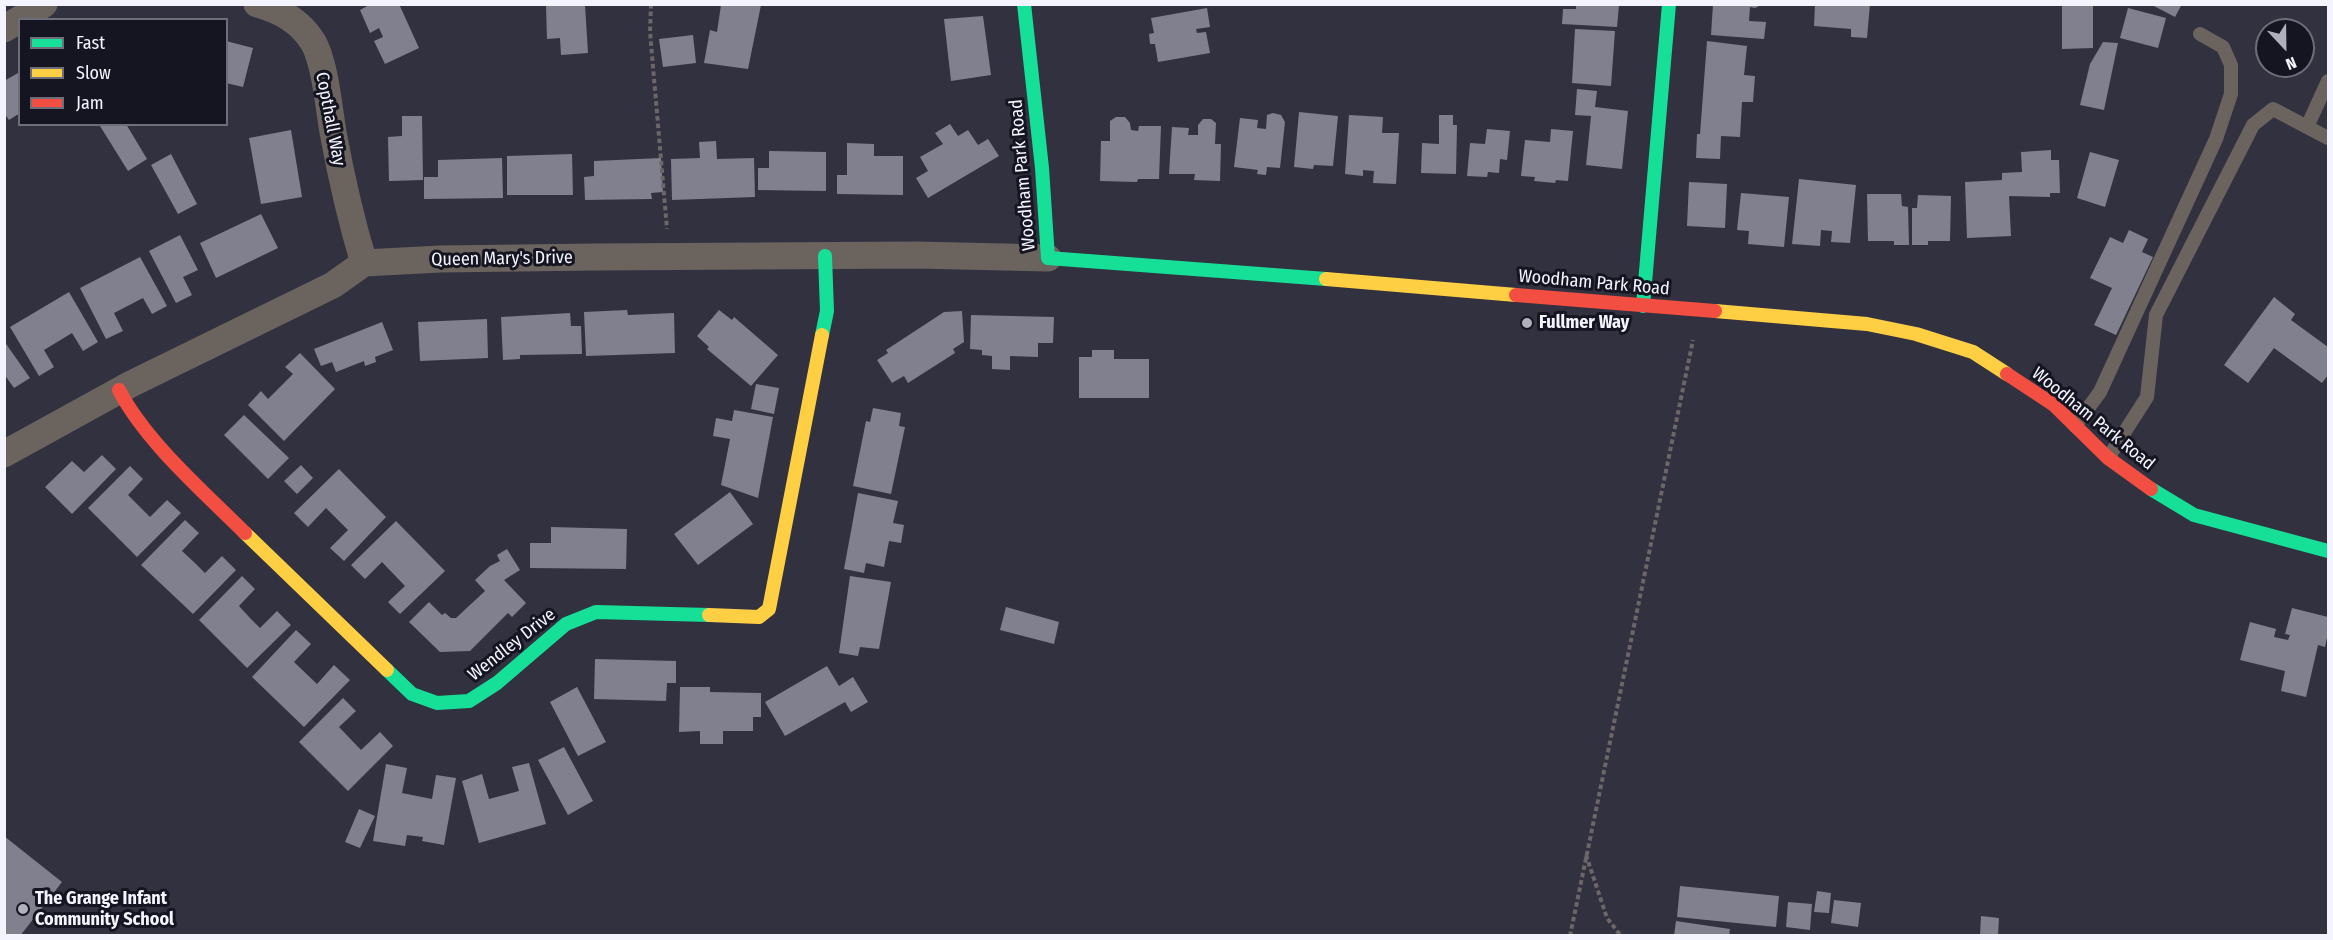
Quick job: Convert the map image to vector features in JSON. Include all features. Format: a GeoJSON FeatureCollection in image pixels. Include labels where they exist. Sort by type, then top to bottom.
{"type":"FeatureCollection","features":[{"type":"Feature","properties":{"kind":"street"},"geometry":{"type":"LineString","coordinates":[[22,18],[44,4]]}},
{"type":"Feature","properties":{"kind":"street","name":"Copthall Way"},"geometry":{"type":"LineString","coordinates":[[257,4],[276,9],[300,26],[314,44],[322,72],[353,228],[364,263]]}},
{"type":"Feature","properties":{"kind":"street","name":"Woodham Park Road"},"geometry":{"type":"LineString","coordinates":[[1024,4],[1042,168],[1048,258],[1268,273],[1699,309],[1867,324],[1916,334],[1973,352],[2054,405],[2108,458],[2136,480],[2194,515],[2328,551]]}},
{"type":"Feature","properties":{"kind":"street"},"geometry":{"type":"LineString","coordinates":[[1643,306],[1669,4]]}},
{"type":"Feature","properties":{"kind":"street"},"geometry":{"type":"LineString","coordinates":[[4,29],[18,20]]}},
{"type":"Feature","properties":{"kind":"street","name":"Queen Mary's Drive"},"geometry":{"type":"LineString","coordinates":[[364,263],[440,258],[825,256],[1048,258]]}},
{"type":"Feature","properties":{"kind":"street","name":"Wendley Drive"},"geometry":{"type":"LineString","coordinates":[[119,390],[129,409],[180,468],[306,594],[412,694],[437,703],[470,701],[497,683],[566,624],[596,612],[759,617],[769,609],[827,311],[825,256]]}},
{"type":"Feature","properties":{"kind":"street"},"geometry":{"type":"LineString","coordinates":[[4,454],[119,390],[333,285],[364,263]]}},
{"type":"Feature","properties":{"kind":"lane"},"geometry":{"type":"LineString","coordinates":[[2075,426],[2100,392],[2216,139],[2231,94],[2231,65],[2223,47],[2200,34]]}},
{"type":"Feature","properties":{"kind":"lane"},"geometry":{"type":"LineString","coordinates":[[2307,127],[2328,81]]}},
{"type":"Feature","properties":{"kind":"lane"},"geometry":{"type":"LineString","coordinates":[[2108,458],[2147,397],[2156,315],[2253,125],[2273,109],[2328,138]]}},
{"type":"Feature","properties":{"kind":"path"},"geometry":{"type":"LineString","coordinates":[[651,4],[650,32],[666,203],[668,257]]}},
{"type":"Feature","properties":{"kind":"path"},"geometry":{"type":"LineString","coordinates":[[1570,936],[1699,309]]}},
{"type":"Feature","properties":{"kind":"path"},"geometry":{"type":"LineString","coordinates":[[1586,854],[1607,918],[1621,936]]}},
{"type":"Feature","properties":{"kind":"building"},"geometry":{"type":"Polygon","coordinates":[[[371,4],[399,4],[419,48],[385,64],[374,41],[383,37],[379,28],[370,33],[360,10],[371,4]]]}},
{"type":"Feature","properties":{"kind":"building"},"geometry":{"type":"Polygon","coordinates":[[[1713,4],[1763,4],[1755,8],[1750,7],[1749,21],[1766,22],[1764,39],[1711,35],[1713,4]]]}},
{"type":"Feature","properties":{"kind":"building"},"geometry":{"type":"Polygon","coordinates":[[[1815,4],[1870,4],[1867,38],[1851,37],[1851,29],[1814,26],[1815,4]]]}},
{"type":"Feature","properties":{"kind":"building"},"geometry":{"type":"Polygon","coordinates":[[[2062,4],[2093,4],[2093,48],[2062,49],[2062,4]]]}},
{"type":"Feature","properties":{"kind":"building"},"geometry":{"type":"Polygon","coordinates":[[[2150,4],[2182,4],[2175,17],[2150,4]]]}},
{"type":"Feature","properties":{"kind":"building"},"geometry":{"type":"Polygon","coordinates":[[[546,5],[585,5],[588,53],[561,55],[560,38],[547,39],[546,5]]]}},
{"type":"Feature","properties":{"kind":"building"},"geometry":{"type":"Polygon","coordinates":[[[721,5],[761,5],[748,69],[704,63],[710,30],[717,32],[721,5]]]}},
{"type":"Feature","properties":{"kind":"building"},"geometry":{"type":"Polygon","coordinates":[[[1576,5],[1619,5],[1617,27],[1562,24],[1563,9],[1576,9],[1576,5]]]}},
{"type":"Feature","properties":{"kind":"building"},"geometry":{"type":"Polygon","coordinates":[[[1207,8],[1210,27],[1196,29],[1197,33],[1206,32],[1210,53],[1158,62],[1155,44],[1150,44],[1149,34],[1154,33],[1151,18],[1207,8]]]}},
{"type":"Feature","properties":{"kind":"building"},"geometry":{"type":"Polygon","coordinates":[[[2128,8],[2166,18],[2158,48],[2120,38],[2128,8]]]}},
{"type":"Feature","properties":{"kind":"building"},"geometry":{"type":"Polygon","coordinates":[[[983,16],[991,75],[951,81],[944,19],[983,16]]]}},
{"type":"Feature","properties":{"kind":"building"},"geometry":{"type":"Polygon","coordinates":[[[1575,29],[1615,31],[1611,86],[1572,83],[1575,29]]]}},
{"type":"Feature","properties":{"kind":"building"},"geometry":{"type":"Polygon","coordinates":[[[693,35],[696,63],[663,67],[659,39],[693,35]]]}},
{"type":"Feature","properties":{"kind":"building"},"geometry":{"type":"Polygon","coordinates":[[[1707,41],[1747,46],[1744,75],[1755,76],[1753,102],[1742,102],[1740,137],[1721,136],[1720,159],[1696,158],[1707,41]]]}},
{"type":"Feature","properties":{"kind":"building"},"geometry":{"type":"Polygon","coordinates":[[[228,42],[253,48],[243,87],[228,83],[228,42]]]}},
{"type":"Feature","properties":{"kind":"building"},"geometry":{"type":"Polygon","coordinates":[[[2103,42],[2118,43],[2104,110],[2080,105],[2090,64],[2103,42]]]}},
{"type":"Feature","properties":{"kind":"building"},"geometry":{"type":"Polygon","coordinates":[[[18,73],[18,114],[9,120],[4,113],[4,81],[18,73]]]}},
{"type":"Feature","properties":{"kind":"building"},"geometry":{"type":"Polygon","coordinates":[[[1577,89],[1597,91],[1595,107],[1628,111],[1622,169],[1586,165],[1591,116],[1575,115],[1577,89]]]}},
{"type":"Feature","properties":{"kind":"building"},"geometry":{"type":"Polygon","coordinates":[[[1299,112],[1338,116],[1333,166],[1314,165],[1313,169],[1294,167],[1299,112]]]}},
{"type":"Feature","properties":{"kind":"building"},"geometry":{"type":"Polygon","coordinates":[[[1273,113],[1281,115],[1285,122],[1280,168],[1267,167],[1266,175],[1257,174],[1258,170],[1234,167],[1240,118],[1258,120],[1257,128],[1266,129],[1267,115],[1273,113]]]}},
{"type":"Feature","properties":{"kind":"building"},"geometry":{"type":"Polygon","coordinates":[[[1349,115],[1383,117],[1382,133],[1399,133],[1396,184],[1373,183],[1374,171],[1363,170],[1363,176],[1345,174],[1349,115]]]}},
{"type":"Feature","properties":{"kind":"building"},"geometry":{"type":"Polygon","coordinates":[[[1439,115],[1453,115],[1453,125],[1457,125],[1456,174],[1421,173],[1422,143],[1439,144],[1439,115]]]}},
{"type":"Feature","properties":{"kind":"building"},"geometry":{"type":"Polygon","coordinates":[[[402,116],[422,116],[423,180],[389,181],[388,137],[402,136],[402,116]]]}},
{"type":"Feature","properties":{"kind":"building"},"geometry":{"type":"Polygon","coordinates":[[[1116,117],[1125,117],[1130,123],[1131,130],[1138,131],[1139,126],[1161,126],[1159,179],[1138,179],[1137,182],[1100,181],[1101,141],[1110,141],[1110,121],[1116,117]]]}},
{"type":"Feature","properties":{"kind":"building"},"geometry":{"type":"Polygon","coordinates":[[[1203,119],[1211,119],[1216,123],[1215,144],[1221,144],[1220,181],[1194,180],[1195,174],[1169,174],[1172,127],[1189,128],[1188,135],[1198,135],[1198,125],[1203,119]]]}},
{"type":"Feature","properties":{"kind":"building"},"geometry":{"type":"Polygon","coordinates":[[[950,124],[958,136],[968,130],[978,145],[988,139],[999,156],[928,198],[916,178],[928,171],[920,157],[943,144],[935,133],[950,124]]]}},
{"type":"Feature","properties":{"kind":"building"},"geometry":{"type":"Polygon","coordinates":[[[100,126],[127,126],[147,159],[128,171],[100,126]]]}},
{"type":"Feature","properties":{"kind":"building"},"geometry":{"type":"Polygon","coordinates":[[[1487,129],[1510,131],[1507,160],[1500,159],[1499,173],[1488,172],[1487,177],[1467,176],[1470,143],[1485,144],[1487,129]]]}},
{"type":"Feature","properties":{"kind":"building"},"geometry":{"type":"Polygon","coordinates":[[[1551,129],[1573,131],[1568,181],[1556,180],[1555,183],[1534,181],[1535,177],[1521,176],[1525,140],[1550,142],[1551,129]]]}},
{"type":"Feature","properties":{"kind":"building"},"geometry":{"type":"Polygon","coordinates":[[[291,130],[302,197],[261,204],[249,138],[291,130]]]}},
{"type":"Feature","properties":{"kind":"building"},"geometry":{"type":"Polygon","coordinates":[[[716,141],[717,159],[754,158],[755,197],[672,200],[671,159],[700,158],[699,142],[716,141]]]}},
{"type":"Feature","properties":{"kind":"building"},"geometry":{"type":"Polygon","coordinates":[[[847,143],[874,144],[874,156],[903,156],[903,195],[837,194],[837,175],[847,175],[847,143]]]}},
{"type":"Feature","properties":{"kind":"building"},"geometry":{"type":"Polygon","coordinates":[[[2051,150],[2051,160],[2059,160],[2060,193],[2050,193],[2050,197],[2009,196],[2011,236],[1967,238],[1965,182],[2002,180],[2002,173],[2022,172],[2021,152],[2051,150]]]}},
{"type":"Feature","properties":{"kind":"building"},"geometry":{"type":"Polygon","coordinates":[[[769,151],[826,152],[826,191],[758,190],[758,168],[769,168],[769,151]]]}},
{"type":"Feature","properties":{"kind":"building"},"geometry":{"type":"Polygon","coordinates":[[[2090,152],[2119,160],[2105,207],[2077,198],[2090,152]]]}},
{"type":"Feature","properties":{"kind":"building"},"geometry":{"type":"Polygon","coordinates":[[[171,154],[197,204],[178,214],[151,165],[171,154]]]}},
{"type":"Feature","properties":{"kind":"building"},"geometry":{"type":"Polygon","coordinates":[[[572,154],[573,195],[507,195],[507,156],[572,154]]]}},
{"type":"Feature","properties":{"kind":"building"},"geometry":{"type":"Polygon","coordinates":[[[502,158],[503,198],[424,199],[424,177],[438,177],[438,160],[502,158]]]}},
{"type":"Feature","properties":{"kind":"building"},"geometry":{"type":"Polygon","coordinates":[[[661,158],[663,192],[651,193],[652,199],[585,200],[584,177],[594,176],[594,161],[661,158]]]}},
{"type":"Feature","properties":{"kind":"building"},"geometry":{"type":"Polygon","coordinates":[[[1799,179],[1856,185],[1850,243],[1831,242],[1832,231],[1821,230],[1820,246],[1792,244],[1799,179]]]}},
{"type":"Feature","properties":{"kind":"building"},"geometry":{"type":"Polygon","coordinates":[[[1689,182],[1727,184],[1725,228],[1687,226],[1689,182]]]}},
{"type":"Feature","properties":{"kind":"building"},"geometry":{"type":"Polygon","coordinates":[[[1741,193],[1789,197],[1784,247],[1748,244],[1749,231],[1737,230],[1741,193]]]}},
{"type":"Feature","properties":{"kind":"building"},"geometry":{"type":"Polygon","coordinates":[[[1867,194],[1901,194],[1902,206],[1908,207],[1909,245],[1894,245],[1894,241],[1868,241],[1867,194]]]}},
{"type":"Feature","properties":{"kind":"building"},"geometry":{"type":"Polygon","coordinates":[[[1918,195],[1951,196],[1950,241],[1928,241],[1928,245],[1912,245],[1912,208],[1917,208],[1918,195]]]}},
{"type":"Feature","properties":{"kind":"building"},"geometry":{"type":"Polygon","coordinates":[[[261,214],[278,248],[216,278],[200,243],[261,214]]]}},
{"type":"Feature","properties":{"kind":"building"},"geometry":{"type":"Polygon","coordinates":[[[2129,230],[2148,239],[2142,252],[2153,257],[2116,335],[2094,325],[2112,288],[2090,278],[2110,237],[2123,243],[2129,230]]]}},
{"type":"Feature","properties":{"kind":"building"},"geometry":{"type":"Polygon","coordinates":[[[180,235],[198,270],[183,277],[192,295],[176,303],[149,251],[180,235]]]}},
{"type":"Feature","properties":{"kind":"building"},"geometry":{"type":"Polygon","coordinates":[[[140,257],[167,306],[152,314],[143,298],[114,313],[123,331],[106,339],[80,288],[140,257]]]}},
{"type":"Feature","properties":{"kind":"building"},"geometry":{"type":"Polygon","coordinates":[[[69,292],[98,342],[83,351],[72,333],[44,350],[54,367],[39,376],[10,327],[69,292]]]}},
{"type":"Feature","properties":{"kind":"building"},"geometry":{"type":"Polygon","coordinates":[[[2274,297],[2295,314],[2291,320],[2328,347],[2328,375],[2322,383],[2274,348],[2248,383],[2224,365],[2274,297]]]}},
{"type":"Feature","properties":{"kind":"building"},"geometry":{"type":"Polygon","coordinates":[[[627,310],[628,315],[674,313],[675,353],[586,356],[584,312],[627,310]]]}},
{"type":"Feature","properties":{"kind":"building"},"geometry":{"type":"Polygon","coordinates":[[[719,310],[732,320],[734,317],[778,355],[751,386],[707,349],[709,347],[697,336],[719,310]]]}},
{"type":"Feature","properties":{"kind":"building"},"geometry":{"type":"Polygon","coordinates":[[[962,311],[964,342],[953,349],[955,353],[908,383],[904,376],[892,383],[877,360],[888,353],[886,350],[944,312],[962,311]]]}},
{"type":"Feature","properties":{"kind":"building"},"geometry":{"type":"Polygon","coordinates":[[[570,313],[571,326],[581,326],[582,354],[520,355],[520,359],[503,360],[501,317],[570,313]]]}},
{"type":"Feature","properties":{"kind":"building"},"geometry":{"type":"Polygon","coordinates":[[[971,315],[1054,317],[1053,343],[1038,343],[1038,357],[1010,356],[1010,370],[992,369],[992,356],[982,355],[982,350],[970,349],[971,315]]]}},
{"type":"Feature","properties":{"kind":"building"},"geometry":{"type":"Polygon","coordinates":[[[487,319],[488,358],[420,361],[418,322],[487,319]]]}},
{"type":"Feature","properties":{"kind":"building"},"geometry":{"type":"Polygon","coordinates":[[[382,322],[393,350],[375,357],[376,362],[365,366],[364,361],[336,372],[332,362],[321,366],[314,349],[382,322]]]}},
{"type":"Feature","properties":{"kind":"building"},"geometry":{"type":"Polygon","coordinates":[[[4,341],[30,378],[14,388],[4,374],[4,341]]]}},
{"type":"Feature","properties":{"kind":"building"},"geometry":{"type":"Polygon","coordinates":[[[1092,350],[1114,350],[1114,359],[1149,359],[1149,398],[1079,398],[1079,357],[1092,357],[1092,350]]]}},
{"type":"Feature","properties":{"kind":"building"},"geometry":{"type":"Polygon","coordinates":[[[300,353],[335,389],[284,441],[248,405],[261,391],[268,399],[293,374],[285,367],[300,353]]]}},
{"type":"Feature","properties":{"kind":"building"},"geometry":{"type":"Polygon","coordinates":[[[756,384],[779,388],[774,414],[751,409],[756,384]]]}},
{"type":"Feature","properties":{"kind":"building"},"geometry":{"type":"Polygon","coordinates":[[[873,408],[901,413],[899,426],[905,427],[891,494],[853,486],[866,421],[870,422],[873,408]]]}},
{"type":"Feature","properties":{"kind":"building"},"geometry":{"type":"Polygon","coordinates":[[[734,410],[773,417],[758,498],[721,485],[730,439],[713,436],[716,418],[732,421],[734,410]]]}},
{"type":"Feature","properties":{"kind":"building"},"geometry":{"type":"Polygon","coordinates":[[[244,415],[289,458],[268,479],[224,435],[244,415]]]}},
{"type":"Feature","properties":{"kind":"building"},"geometry":{"type":"Polygon","coordinates":[[[102,455],[116,469],[72,514],[45,487],[72,461],[84,472],[102,455]]]}},
{"type":"Feature","properties":{"kind":"building"},"geometry":{"type":"Polygon","coordinates":[[[301,465],[313,478],[297,494],[284,481],[301,465]]]}},
{"type":"Feature","properties":{"kind":"building"},"geometry":{"type":"Polygon","coordinates":[[[130,466],[143,479],[128,495],[150,517],[167,500],[181,513],[137,557],[88,508],[130,466]]]}},
{"type":"Feature","properties":{"kind":"building"},"geometry":{"type":"Polygon","coordinates":[[[339,469],[386,517],[344,561],[330,548],[348,530],[326,508],[308,527],[294,513],[339,469]]]}},
{"type":"Feature","properties":{"kind":"building"},"geometry":{"type":"Polygon","coordinates":[[[730,492],[753,524],[698,565],[674,534],[730,492]]]}},
{"type":"Feature","properties":{"kind":"building"},"geometry":{"type":"Polygon","coordinates":[[[858,493],[898,501],[893,523],[904,525],[901,543],[889,541],[884,567],[866,563],[864,573],[844,569],[858,493]]]}},
{"type":"Feature","properties":{"kind":"building"},"geometry":{"type":"Polygon","coordinates":[[[185,520],[199,533],[182,551],[205,573],[222,556],[236,570],[193,614],[141,565],[185,520]]]}},
{"type":"Feature","properties":{"kind":"building"},"geometry":{"type":"Polygon","coordinates":[[[396,521],[445,571],[400,614],[388,602],[405,586],[382,562],[365,579],[351,565],[396,521]]]}},
{"type":"Feature","properties":{"kind":"building"},"geometry":{"type":"Polygon","coordinates":[[[551,527],[627,529],[626,569],[530,568],[530,543],[551,543],[551,527]]]}},
{"type":"Feature","properties":{"kind":"building"},"geometry":{"type":"Polygon","coordinates":[[[507,549],[520,570],[504,580],[526,603],[512,617],[508,613],[470,651],[440,652],[409,622],[429,602],[442,615],[445,613],[451,618],[456,618],[485,591],[475,580],[490,566],[500,561],[497,555],[507,549]]]}},
{"type":"Feature","properties":{"kind":"building"},"geometry":{"type":"Polygon","coordinates":[[[242,576],[255,589],[239,606],[260,628],[277,611],[291,625],[247,668],[199,620],[242,576]]]}},
{"type":"Feature","properties":{"kind":"building"},"geometry":{"type":"Polygon","coordinates":[[[850,576],[891,582],[879,649],[860,647],[858,656],[839,653],[850,576]]]}},
{"type":"Feature","properties":{"kind":"building"},"geometry":{"type":"Polygon","coordinates":[[[1006,607],[1059,622],[1054,644],[1000,630],[1006,607]]]}},
{"type":"Feature","properties":{"kind":"building"},"geometry":{"type":"Polygon","coordinates":[[[2292,608],[2328,617],[2325,647],[2318,645],[2306,697],[2281,691],[2285,671],[2240,660],[2250,622],[2276,629],[2274,637],[2288,640],[2290,635],[2285,634],[2292,608]]]}},
{"type":"Feature","properties":{"kind":"building"},"geometry":{"type":"Polygon","coordinates":[[[296,630],[311,644],[294,662],[317,684],[334,665],[350,680],[304,727],[252,677],[296,630]]]}},
{"type":"Feature","properties":{"kind":"building"},"geometry":{"type":"Polygon","coordinates":[[[595,659],[676,661],[676,683],[667,683],[666,701],[594,699],[595,659]]]}},
{"type":"Feature","properties":{"kind":"building"},"geometry":{"type":"Polygon","coordinates":[[[827,666],[839,686],[853,677],[868,702],[851,712],[845,702],[785,736],[765,702],[827,666]]]}},
{"type":"Feature","properties":{"kind":"building"},"geometry":{"type":"Polygon","coordinates":[[[577,687],[606,742],[578,756],[550,702],[577,687]]]}},
{"type":"Feature","properties":{"kind":"building"},"geometry":{"type":"Polygon","coordinates":[[[680,687],[710,687],[710,692],[761,693],[761,717],[753,717],[753,731],[723,731],[723,744],[700,744],[700,731],[679,732],[680,687]]]}},
{"type":"Feature","properties":{"kind":"building"},"geometry":{"type":"Polygon","coordinates":[[[343,698],[356,711],[339,727],[361,750],[380,732],[393,746],[348,791],[299,742],[343,698]]]}},
{"type":"Feature","properties":{"kind":"building"},"geometry":{"type":"Polygon","coordinates":[[[564,747],[593,801],[568,815],[538,760],[564,747]]]}},
{"type":"Feature","properties":{"kind":"building"},"geometry":{"type":"Polygon","coordinates":[[[529,763],[546,824],[479,843],[462,781],[482,774],[489,799],[519,791],[512,767],[529,763]]]}},
{"type":"Feature","properties":{"kind":"building"},"geometry":{"type":"Polygon","coordinates":[[[386,764],[407,768],[402,793],[432,799],[436,775],[456,778],[444,845],[422,841],[423,837],[407,835],[405,846],[373,841],[386,764]]]}},
{"type":"Feature","properties":{"kind":"building"},"geometry":{"type":"Polygon","coordinates":[[[359,809],[375,816],[360,848],[345,842],[359,809]]]}},
{"type":"Feature","properties":{"kind":"building","name":"The Grange Infant Community School"},"geometry":{"type":"Polygon","coordinates":[[[4,836],[62,882],[20,936],[4,936],[4,836]]]}},
{"type":"Feature","properties":{"kind":"building"},"geometry":{"type":"Polygon","coordinates":[[[1680,886],[1779,896],[1776,927],[1677,917],[1680,886]]]}},
{"type":"Feature","properties":{"kind":"building"},"geometry":{"type":"Polygon","coordinates":[[[1817,891],[1831,893],[1829,913],[1814,912],[1817,891]]]}},
{"type":"Feature","properties":{"kind":"building"},"geometry":{"type":"Polygon","coordinates":[[[1834,900],[1861,903],[1858,927],[1831,923],[1834,900]]]}},
{"type":"Feature","properties":{"kind":"building"},"geometry":{"type":"Polygon","coordinates":[[[1788,902],[1812,904],[1810,930],[1786,927],[1788,902]]]}},
{"type":"Feature","properties":{"kind":"building"},"geometry":{"type":"Polygon","coordinates":[[[1981,916],[1999,918],[1998,936],[1980,936],[1981,916]]]}},
{"type":"Feature","properties":{"kind":"building"},"geometry":{"type":"Polygon","coordinates":[[[1676,921],[1730,929],[1729,936],[1674,936],[1676,921]]]}},
{"type":"Feature","properties":{"kind":"traffic: fast"},"geometry":{"type":"LineString","coordinates":[[1024,4],[1042,168],[1048,258],[1326,279]]}},
{"type":"Feature","properties":{"kind":"traffic: fast"},"geometry":{"type":"LineString","coordinates":[[1643,306],[1669,4]]}},
{"type":"Feature","properties":{"kind":"traffic: fast"},"geometry":{"type":"LineString","coordinates":[[822,335],[827,311],[825,256]]}},
{"type":"Feature","properties":{"kind":"traffic: fast"},"geometry":{"type":"LineString","coordinates":[[2151,489],[2194,515],[2328,551]]}},
{"type":"Feature","properties":{"kind":"traffic: fast"},"geometry":{"type":"LineString","coordinates":[[387,670],[412,694],[437,703],[469,701],[497,683],[566,624],[596,612],[709,615]]}},
{"type":"Feature","properties":{"kind":"traffic: slow"},"geometry":{"type":"LineString","coordinates":[[1326,279],[1516,295]]}},
{"type":"Feature","properties":{"kind":"traffic: slow"},"geometry":{"type":"LineString","coordinates":[[1715,311],[1867,324],[1916,334],[1973,352],[2007,374]]}},
{"type":"Feature","properties":{"kind":"traffic: slow"},"geometry":{"type":"LineString","coordinates":[[709,615],[759,617],[769,609],[822,335]]}},
{"type":"Feature","properties":{"kind":"traffic: slow"},"geometry":{"type":"LineString","coordinates":[[245,533],[387,670]]}},
{"type":"Feature","properties":{"kind":"traffic: jam"},"geometry":{"type":"LineString","coordinates":[[1516,295],[1715,311]]}},
{"type":"Feature","properties":{"kind":"traffic: jam"},"geometry":{"type":"LineString","coordinates":[[2007,374],[2054,405],[2108,458],[2151,489]]}},
{"type":"Feature","properties":{"kind":"traffic: jam"},"geometry":{"type":"LineString","coordinates":[[119,390],[130,409],[160,447],[245,533]]}},
{"type":"Feature","properties":{"kind":"place","name":"Fullmer Way"},"geometry":{"type":"Point","coordinates":[1527,323]}},
{"type":"Feature","properties":{"kind":"place","name":"The Grange Infant Community School"},"geometry":{"type":"Point","coordinates":[23,909]}}]}
